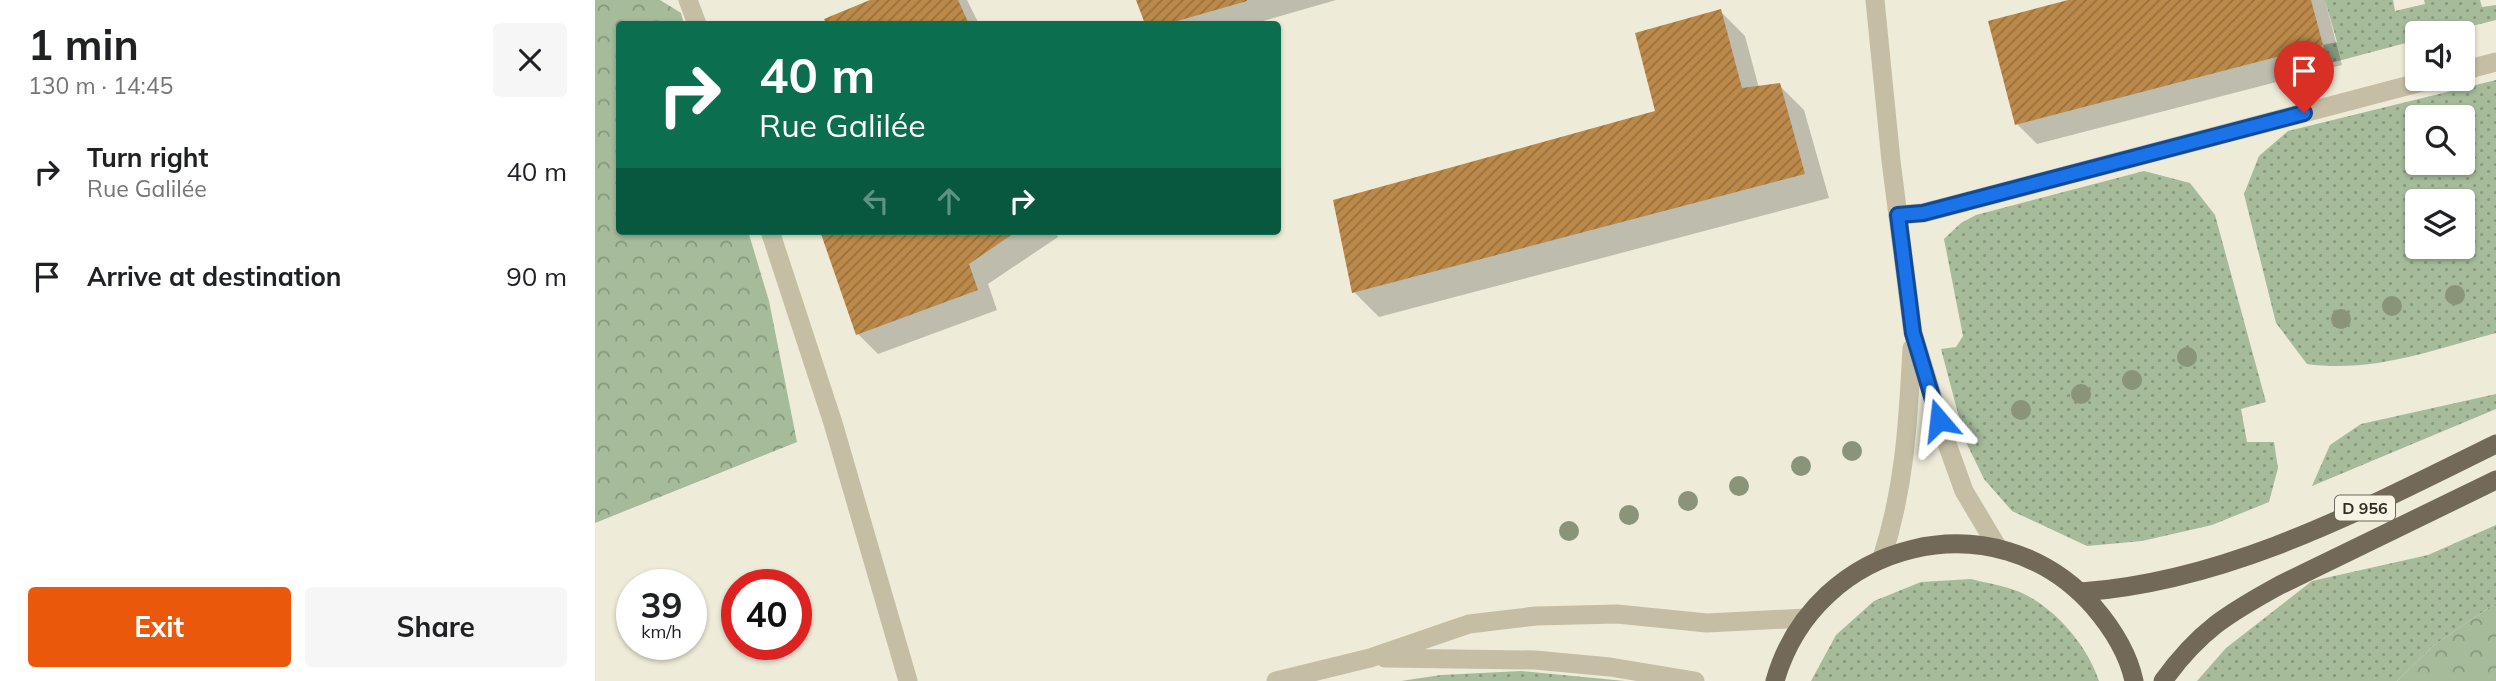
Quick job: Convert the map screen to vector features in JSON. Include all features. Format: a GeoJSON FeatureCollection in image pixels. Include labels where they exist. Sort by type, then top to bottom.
{"type":"FeatureCollection","features":[{"type":"Feature","properties":{"kind":"main road","name":"D 956"},"geometry":{"type":"LineString","coordinates":[[2081,592],[2167,581],[2268,550],[2372,504],[2496,444]]}},
{"type":"Feature","properties":{"kind":"main road","name":"D 956"},"geometry":{"type":"LineString","coordinates":[[2163,681],[2200,636],[2245,604],[2496,480]]}},
{"type":"Feature","properties":{"kind":"main road"},"geometry":{"type":"LineString","coordinates":[[1775,681],[1790,641],[1805,618],[1840,583],[1882,558],[1919,546],[1959,543],[1998,548],[2042,565],[2081,592],[2111,626],[2131,667],[2134,681]]}},
{"type":"Feature","properties":{"kind":"street"},"geometry":{"type":"LineString","coordinates":[[688,0],[696,21]]}},
{"type":"Feature","properties":{"kind":"street"},"geometry":{"type":"LineString","coordinates":[[1875,0],[1913,333],[1964,491],[1998,548]]}},
{"type":"Feature","properties":{"kind":"street"},"geometry":{"type":"LineString","coordinates":[[2475,68],[2496,62]]}},
{"type":"Feature","properties":{"kind":"street"},"geometry":{"type":"LineString","coordinates":[[1898,215],[1923,213],[2405,86]]}},
{"type":"Feature","properties":{"kind":"street"},"geometry":{"type":"LineString","coordinates":[[771,235],[834,423],[908,681]]}},
{"type":"Feature","properties":{"kind":"street"},"geometry":{"type":"LineString","coordinates":[[1882,558],[1897,506],[1906,455],[1913,333]]}},
{"type":"Feature","properties":{"kind":"street"},"geometry":{"type":"LineString","coordinates":[[1276,681],[1370,658],[1469,624],[1536,616],[1617,614],[1706,623],[1805,618]]}},
{"type":"Feature","properties":{"kind":"street"},"geometry":{"type":"LineString","coordinates":[[1370,658],[1535,660],[1610,667],[1695,681]]}},
{"type":"Feature","properties":{"kind":"green space"},"geometry":{"type":"Polygon","coordinates":[[[595,0],[660,0],[681,13],[683,21],[616,21],[616,235],[749,235],[769,301],[797,442],[595,523],[595,0]]]}},
{"type":"Feature","properties":{"kind":"green space"},"geometry":{"type":"Polygon","coordinates":[[[2325,0],[2393,0],[2395,11],[2425,4],[2424,0],[2480,0],[2482,7],[2496,5],[2496,20],[2475,25],[2475,21],[2405,21],[2405,43],[2327,64],[2323,45],[2337,42],[2325,0]]]}},
{"type":"Feature","properties":{"kind":"green space"},"geometry":{"type":"Polygon","coordinates":[[[2496,80],[2496,333],[2379,363],[2332,366],[2307,364],[2276,323],[2244,194],[2259,156],[2288,131],[2451,91],[2475,91],[2475,85],[2496,80]]]}},
{"type":"Feature","properties":{"kind":"green space"},"geometry":{"type":"Polygon","coordinates":[[[2144,171],[2190,183],[2215,215],[2266,402],[2241,409],[2247,442],[2274,442],[2278,468],[2269,502],[2212,525],[2142,541],[2087,546],[2012,511],[1984,479],[1965,440],[1941,349],[1956,347],[1963,336],[1944,239],[1961,223],[1976,215],[2144,171]]]}},
{"type":"Feature","properties":{"kind":"green space"},"geometry":{"type":"Polygon","coordinates":[[[2496,394],[2496,409],[2312,486],[2330,445],[2361,424],[2496,394]]]}},
{"type":"Feature","properties":{"kind":"green space"},"geometry":{"type":"Polygon","coordinates":[[[2496,525],[2496,603],[2434,645],[2397,681],[2197,681],[2226,648],[2312,581],[2428,555],[2496,525]]]}},
{"type":"Feature","properties":{"kind":"green space"},"geometry":{"type":"Polygon","coordinates":[[[1971,579],[2020,592],[2045,608],[2078,641],[2099,681],[1811,681],[1836,635],[1874,601],[1921,582],[1971,579]]]}},
{"type":"Feature","properties":{"kind":"green space"},"geometry":{"type":"Polygon","coordinates":[[[2496,603],[2496,681],[2397,681],[2434,645],[2496,603]]]}},
{"type":"Feature","properties":{"kind":"green space"},"geometry":{"type":"Polygon","coordinates":[[[1521,671],[1625,681],[1401,681],[1441,675],[1521,671]]]}},
{"type":"Feature","properties":{"kind":"building"},"geometry":{"type":"Polygon","coordinates":[[[870,0],[958,0],[968,21],[825,21],[824,19],[870,0]]]}},
{"type":"Feature","properties":{"kind":"building"},"geometry":{"type":"Polygon","coordinates":[[[1136,0],[1247,0],[1177,21],[1144,21],[1136,0]]]}},
{"type":"Feature","properties":{"kind":"building"},"geometry":{"type":"Polygon","coordinates":[[[2068,0],[2311,0],[2323,45],[2015,125],[1988,21],[2068,0]]]}},
{"type":"Feature","properties":{"kind":"building"},"geometry":{"type":"Polygon","coordinates":[[[1721,9],[1742,88],[1780,83],[1805,174],[1352,293],[1333,200],[1655,111],[1635,33],[1721,9]]]}},
{"type":"Feature","properties":{"kind":"building"},"geometry":{"type":"Polygon","coordinates":[[[821,235],[1011,235],[969,264],[978,290],[856,335],[821,235]]]}},
{"type":"Feature","properties":{"kind":"route"},"geometry":{"type":"LineString","coordinates":[[1939,420],[1913,333],[1898,215],[1923,213],[2304,113]]}}]}
